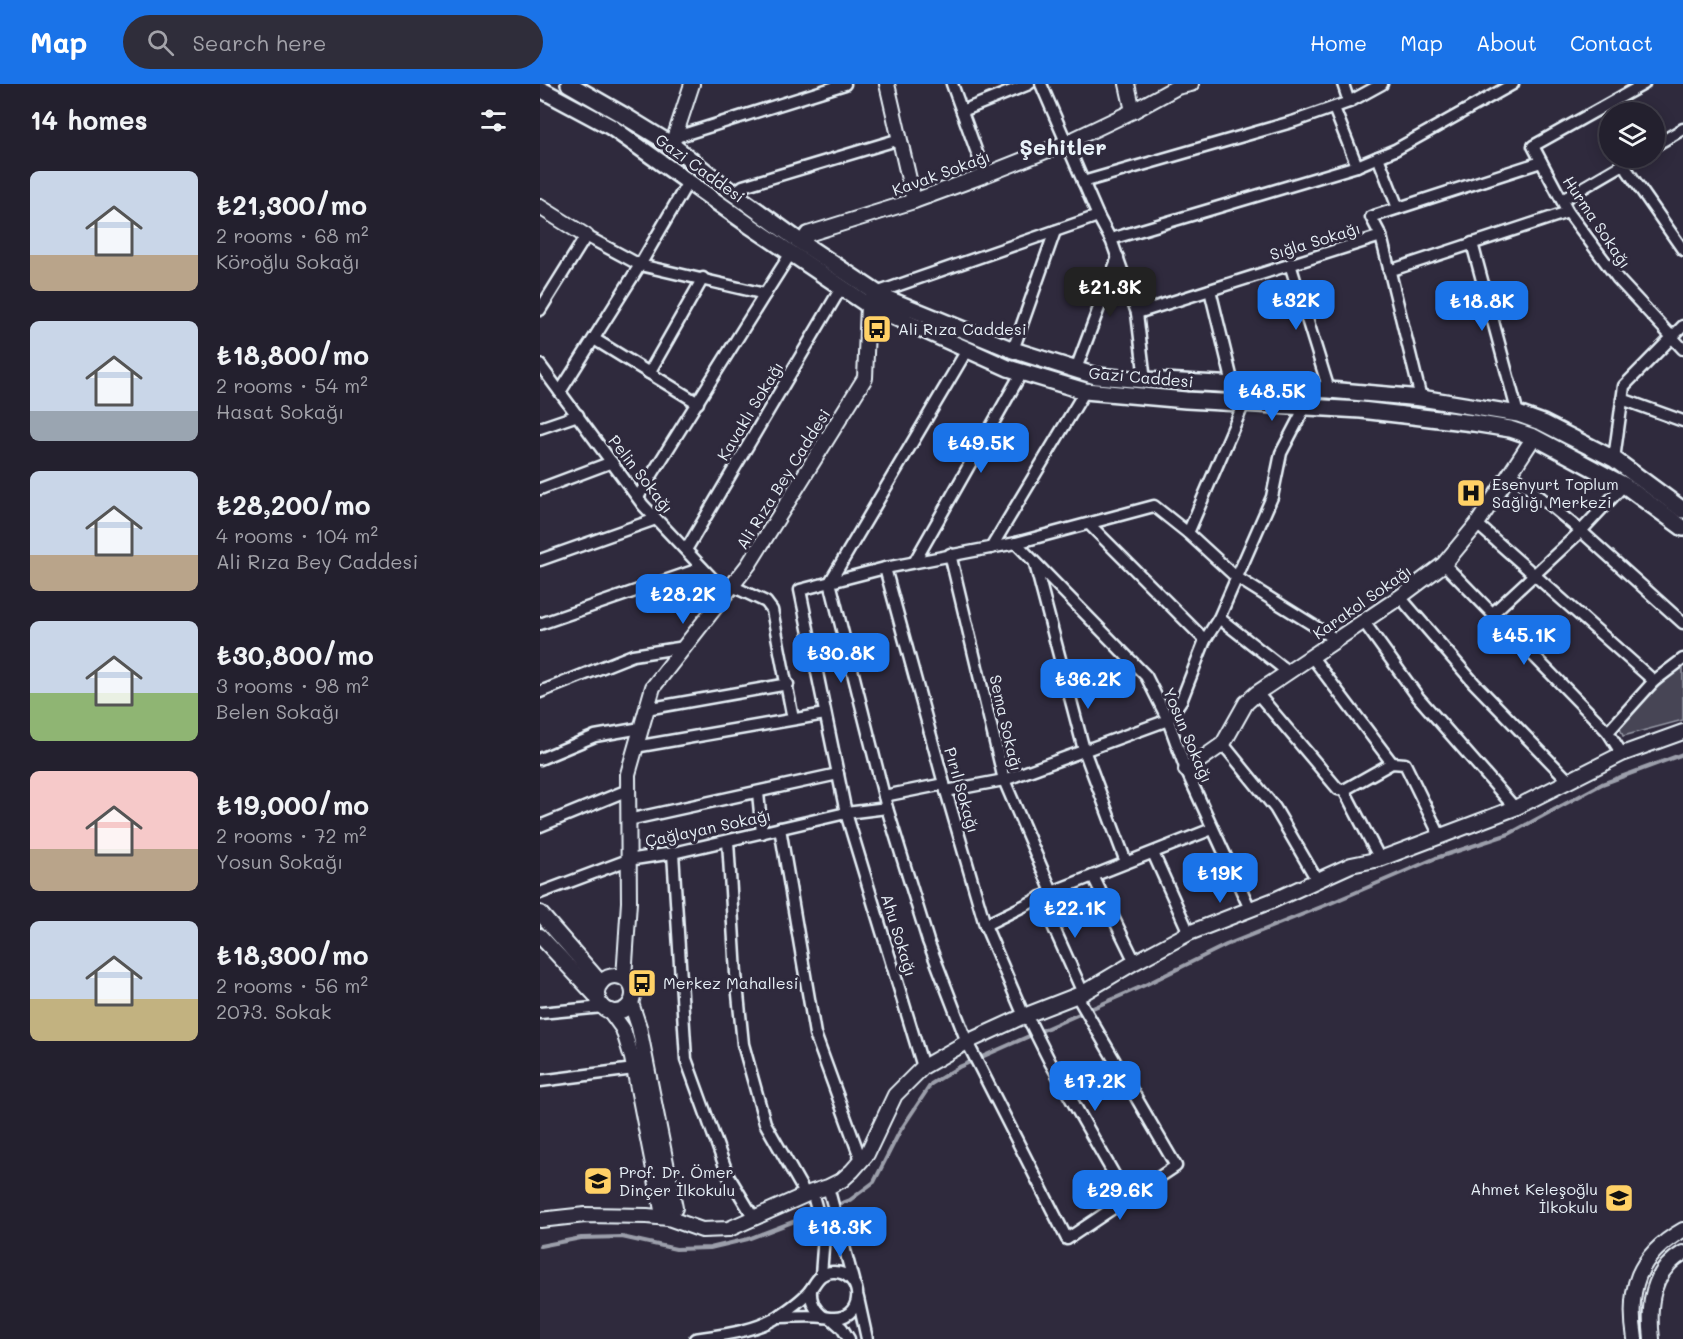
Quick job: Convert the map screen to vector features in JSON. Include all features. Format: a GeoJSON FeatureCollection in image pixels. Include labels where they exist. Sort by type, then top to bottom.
{"type":"FeatureCollection","features":[{"type":"Feature","properties":{"kind":"main road","name":"Gazi Caddesi"},"geometry":{"type":"LineString","coordinates":[[569,84],[672,142],[841,288],[1013,350],[1096,376],[1421,398],[1518,414],[1543,423],[1614,459],[1683,510]]}},
{"type":"Feature","properties":{"kind":"main road","name":"Gazi Caddesi"},"geometry":{"type":"LineString","coordinates":[[540,89],[611,127],[688,182],[796,248],[872,299],[967,350],[1022,372],[1085,391],[1361,410],[1509,429],[1534,437],[1624,485],[1683,528]]}},
{"type":"Feature","properties":{"kind":"street"},"geometry":{"type":"LineString","coordinates":[[672,142],[692,84]]}},
{"type":"Feature","properties":{"kind":"street"},"geometry":{"type":"LineString","coordinates":[[672,142],[845,84]]}},
{"type":"Feature","properties":{"kind":"street"},"geometry":{"type":"LineString","coordinates":[[886,84],[914,201]]}},
{"type":"Feature","properties":{"kind":"street"},"geometry":{"type":"LineString","coordinates":[[952,84],[985,175]]}},
{"type":"Feature","properties":{"kind":"street"},"geometry":{"type":"LineString","coordinates":[[962,111],[1029,84]]}},
{"type":"Feature","properties":{"kind":"street"},"geometry":{"type":"LineString","coordinates":[[1041,84],[1118,257],[1137,313],[1145,380]]}},
{"type":"Feature","properties":{"kind":"street"},"geometry":{"type":"LineString","coordinates":[[1126,84],[1133,111]]}},
{"type":"Feature","properties":{"kind":"street","name":"Kavak Sokağı"},"geometry":{"type":"LineString","coordinates":[[796,248],[807,234],[914,201],[985,175],[1066,143],[1133,111],[1168,88],[1191,84]]}},
{"type":"Feature","properties":{"kind":"street"},"geometry":{"type":"LineString","coordinates":[[1343,84],[1349,102]]}},
{"type":"Feature","properties":{"kind":"street"},"geometry":{"type":"LineString","coordinates":[[1083,182],[1296,121],[1349,102],[1382,84]]}},
{"type":"Feature","properties":{"kind":"street"},"geometry":{"type":"LineString","coordinates":[[1111,239],[1357,166],[1395,150],[1512,84]]}},
{"type":"Feature","properties":{"kind":"street"},"geometry":{"type":"LineString","coordinates":[[1540,162],[1533,146],[1644,84]]}},
{"type":"Feature","properties":{"kind":"street"},"geometry":{"type":"LineString","coordinates":[[1334,108],[1357,166]]}},
{"type":"Feature","properties":{"kind":"street"},"geometry":{"type":"LineString","coordinates":[[1665,142],[1681,135]]}},
{"type":"Feature","properties":{"kind":"street"},"geometry":{"type":"LineString","coordinates":[[733,193],[743,186],[900,139]]}},
{"type":"Feature","properties":{"kind":"street"},"geometry":{"type":"LineString","coordinates":[[1378,157],[1398,208]]}},
{"type":"Feature","properties":{"kind":"street","name":"Hurma Sokağı"},"geometry":{"type":"LineString","coordinates":[[1540,162],[1568,212],[1618,279],[1683,349]]}},
{"type":"Feature","properties":{"kind":"street","name":"Sığla Sokağı"},"geometry":{"type":"LineString","coordinates":[[1137,313],[1381,236],[1371,217],[1540,162]]}},
{"type":"Feature","properties":{"kind":"street"},"geometry":{"type":"LineString","coordinates":[[1562,200],[1616,168]]}},
{"type":"Feature","properties":{"kind":"street"},"geometry":{"type":"LineString","coordinates":[[1626,168],[1683,250]]}},
{"type":"Feature","properties":{"kind":"street"},"geometry":{"type":"LineString","coordinates":[[560,392],[640,265],[688,182]]}},
{"type":"Feature","properties":{"kind":"street"},"geometry":{"type":"LineString","coordinates":[[540,207],[586,236],[640,265],[765,294]]}},
{"type":"Feature","properties":{"kind":"street"},"geometry":{"type":"LineString","coordinates":[[1389,271],[1568,212]]}},
{"type":"Feature","properties":{"kind":"street"},"geometry":{"type":"LineString","coordinates":[[872,299],[1098,216]]}},
{"type":"Feature","properties":{"kind":"street"},"geometry":{"type":"LineString","coordinates":[[1013,350],[1055,231]]}},
{"type":"Feature","properties":{"kind":"street"},"geometry":{"type":"LineString","coordinates":[[541,307],[586,236]]}},
{"type":"Feature","properties":{"kind":"street"},"geometry":{"type":"LineString","coordinates":[[1381,236],[1421,398]]}},
{"type":"Feature","properties":{"kind":"street"},"geometry":{"type":"LineString","coordinates":[[1472,243],[1518,414]]}},
{"type":"Feature","properties":{"kind":"street"},"geometry":{"type":"LineString","coordinates":[[638,498],[796,248]]}},
{"type":"Feature","properties":{"kind":"street"},"geometry":{"type":"LineString","coordinates":[[1076,369],[1118,257]]}},
{"type":"Feature","properties":{"kind":"street"},"geometry":{"type":"LineString","coordinates":[[1290,264],[1329,390]]}},
{"type":"Feature","properties":{"kind":"street"},"geometry":{"type":"LineString","coordinates":[[649,373],[703,278]]}},
{"type":"Feature","properties":{"kind":"street","name":"Kavaklı Sokağı"},"geometry":{"type":"LineString","coordinates":[[686,550],[841,288]]}},
{"type":"Feature","properties":{"kind":"street"},"geometry":{"type":"LineString","coordinates":[[1210,290],[1233,384]]}},
{"type":"Feature","properties":{"kind":"street","name":"Ali Rıza Bey Caddesi"},"geometry":{"type":"LineString","coordinates":[[624,978],[629,902],[628,774],[652,687],[750,564],[865,378],[872,299]]}},
{"type":"Feature","properties":{"kind":"street"},"geometry":{"type":"LineString","coordinates":[[1614,459],[1624,386],[1683,326]]}},
{"type":"Feature","properties":{"kind":"street"},"geometry":{"type":"LineString","coordinates":[[594,339],[698,403]]}},
{"type":"Feature","properties":{"kind":"street"},"geometry":{"type":"LineString","coordinates":[[967,350],[830,582],[887,808],[928,941],[969,1046],[1067,1239],[1176,1166],[1090,1020],[1040,897]]}},
{"type":"Feature","properties":{"kind":"street","name":"Pelin Sokağı"},"geometry":{"type":"LineString","coordinates":[[540,365],[638,498],[702,568],[730,590]]}},
{"type":"Feature","properties":{"kind":"street"},"geometry":{"type":"LineString","coordinates":[[915,561],[1022,372]]}},
{"type":"Feature","properties":{"kind":"street"},"geometry":{"type":"LineString","coordinates":[[991,548],[1085,391]]}},
{"type":"Feature","properties":{"kind":"street"},"geometry":{"type":"LineString","coordinates":[[1622,399],[1683,421]]}},
{"type":"Feature","properties":{"kind":"street"},"geometry":{"type":"LineString","coordinates":[[1188,533],[1245,403]]}},
{"type":"Feature","properties":{"kind":"street"},"geometry":{"type":"LineString","coordinates":[[884,796],[1004,780],[1168,720],[1182,699],[1205,640],[1219,618],[1272,498],[1281,453],[1305,407]]}},
{"type":"Feature","properties":{"kind":"street"},"geometry":{"type":"LineString","coordinates":[[540,428],[578,415]]}},
{"type":"Feature","properties":{"kind":"street","name":"Karakol Sokağı"},"geometry":{"type":"LineString","coordinates":[[1186,770],[1223,744],[1246,702],[1257,693],[1364,622],[1444,564],[1477,524],[1534,437]]}},
{"type":"Feature","properties":{"kind":"street"},"geometry":{"type":"LineString","coordinates":[[540,489],[612,462]]}},
{"type":"Feature","properties":{"kind":"street"},"geometry":{"type":"LineString","coordinates":[[1511,473],[1581,531],[1683,623]]}},
{"type":"Feature","properties":{"kind":"street"},"geometry":{"type":"LineString","coordinates":[[1493,613],[1581,531],[1624,485]]}},
{"type":"Feature","properties":{"kind":"street"},"geometry":{"type":"LineString","coordinates":[[830,582],[915,561],[1016,543],[1154,506],[1188,533],[1236,577],[1337,640]]}},
{"type":"Feature","properties":{"kind":"street"},"geometry":{"type":"LineString","coordinates":[[540,560],[656,519]]}},
{"type":"Feature","properties":{"kind":"street"},"geometry":{"type":"LineString","coordinates":[[1089,524],[1205,640]]}},
{"type":"Feature","properties":{"kind":"street"},"geometry":{"type":"LineString","coordinates":[[1477,524],[1654,681]]}},
{"type":"Feature","properties":{"kind":"street","name":"Yosun Sokağı"},"geometry":{"type":"LineString","coordinates":[[1016,543],[1034,564],[1146,676],[1168,720],[1186,770],[1250,909]]}},
{"type":"Feature","properties":{"kind":"street","name":"Sema Sokağı"},"geometry":{"type":"LineString","coordinates":[[951,554],[1004,780],[1052,892]]}},
{"type":"Feature","properties":{"kind":"street"},"geometry":{"type":"LineString","coordinates":[[1034,564],[1083,750],[1126,862]]}},
{"type":"Feature","properties":{"kind":"street"},"geometry":{"type":"LineString","coordinates":[[1444,564],[1608,732],[1622,754]]}},
{"type":"Feature","properties":{"kind":"street"},"geometry":{"type":"LineString","coordinates":[[540,624],[702,568]]}},
{"type":"Feature","properties":{"kind":"street","name":"Pırıl Sokağı"},"geometry":{"type":"LineString","coordinates":[[885,568],[985,925],[1028,1020],[1128,1199]]}},
{"type":"Feature","properties":{"kind":"street","name":"Ahu Sokağı"},"geometry":{"type":"LineString","coordinates":[[830,582],[800,590],[846,813],[923,1067]]}},
{"type":"Feature","properties":{"kind":"street"},"geometry":{"type":"LineString","coordinates":[[730,590],[766,602],[772,610],[793,719]]}},
{"type":"Feature","properties":{"kind":"street"},"geometry":{"type":"LineString","coordinates":[[1400,597],[1474,683],[1568,780]]}},
{"type":"Feature","properties":{"kind":"street"},"geometry":{"type":"LineString","coordinates":[[1219,618],[1288,672]]}},
{"type":"Feature","properties":{"kind":"street"},"geometry":{"type":"LineString","coordinates":[[1364,622],[1418,696],[1515,808]]}},
{"type":"Feature","properties":{"kind":"street"},"geometry":{"type":"LineString","coordinates":[[540,692],[633,655],[685,647]]}},
{"type":"Feature","properties":{"kind":"street"},"geometry":{"type":"LineString","coordinates":[[1312,657],[1392,763]]}},
{"type":"Feature","properties":{"kind":"street"},"geometry":{"type":"LineString","coordinates":[[1608,732],[1654,681],[1683,659]]}},
{"type":"Feature","properties":{"kind":"street"},"geometry":{"type":"LineString","coordinates":[[646,710],[788,684]]}},
{"type":"Feature","properties":{"kind":"street"},"geometry":{"type":"LineString","coordinates":[[1257,693],[1338,789],[1344,790],[1392,763],[1405,764],[1440,836]]}},
{"type":"Feature","properties":{"kind":"street"},"geometry":{"type":"LineString","coordinates":[[635,747],[825,714]]}},
{"type":"Feature","properties":{"kind":"street"},"geometry":{"type":"LineString","coordinates":[[540,759],[595,736],[641,728]]}},
{"type":"Feature","properties":{"kind":"street"},"geometry":{"type":"LineString","coordinates":[[540,1220],[585,1215],[622,1215],[668,1218],[702,1230],[729,1229],[811,1195],[829,1190],[867,1154],[895,1095],[923,1067],[1028,1020],[1055,1002],[1080,997],[1135,962],[1189,933],[1351,865],[1380,859],[1515,808],[1622,754],[1683,732]]}},
{"type":"Feature","properties":{"kind":"street"},"geometry":{"type":"LineString","coordinates":[[1223,744],[1275,808],[1317,880]]}},
{"type":"Feature","properties":{"kind":"street"},"geometry":{"type":"LineString","coordinates":[[628,820],[838,774]]}},
{"type":"Feature","properties":{"kind":"street"},"geometry":{"type":"LineString","coordinates":[[540,826],[628,790]]}},
{"type":"Feature","properties":{"kind":"street"},"geometry":{"type":"LineString","coordinates":[[1344,790],[1380,859]]}},
{"type":"Feature","properties":{"kind":"street"},"geometry":{"type":"LineString","coordinates":[[758,793],[762,833]]}},
{"type":"Feature","properties":{"kind":"street","name":"Çağlayan Sokağı"},"geometry":{"type":"LineString","coordinates":[[540,892],[628,860],[673,853],[846,813],[887,808]]}},
{"type":"Feature","properties":{"kind":"street"},"geometry":{"type":"LineString","coordinates":[[780,828],[815,1034],[861,1160]]}},
{"type":"Feature","properties":{"kind":"street"},"geometry":{"type":"LineString","coordinates":[[985,925],[1040,897],[1212,829]]}},
{"type":"Feature","properties":{"kind":"street"},"geometry":{"type":"LineString","coordinates":[[695,1339],[736,1333],[778,1317],[811,1289],[821,1275],[824,1235],[811,1195],[765,1123],[743,1044],[736,974],[728,841]]}},
{"type":"Feature","properties":{"kind":"street"},"geometry":{"type":"LineString","coordinates":[[673,853],[686,1059],[728,1175],[754,1218]]}},
{"type":"Feature","properties":{"kind":"street"},"geometry":{"type":"LineString","coordinates":[[1153,853],[1189,933]]}},
{"type":"Feature","properties":{"kind":"street"},"geometry":{"type":"LineString","coordinates":[[1094,876],[1135,962]]}},
{"type":"Feature","properties":{"kind":"street"},"geometry":{"type":"LineString","coordinates":[[540,913],[601,983]]}},
{"type":"Feature","properties":{"kind":"street"},"geometry":{"type":"LineString","coordinates":[[540,936],[546,951],[604,1005],[623,1029],[634,1069],[662,1210],[668,1218]]}},
{"type":"Feature","properties":{"kind":"street"},"geometry":{"type":"LineString","coordinates":[[604,1005],[598,993],[601,983],[614,976],[624,978],[632,988],[631,1002],[639,1027],[675,1208],[668,1218]]}},
{"type":"Feature","properties":{"kind":"street"},"geometry":{"type":"LineString","coordinates":[[540,1013],[604,1005],[622,1011],[631,1002]]}},
{"type":"Feature","properties":{"kind":"street"},"geometry":{"type":"LineString","coordinates":[[540,1081],[634,1069]]}},
{"type":"Feature","properties":{"kind":"street"},"geometry":{"type":"LineString","coordinates":[[829,1190],[858,1295],[867,1339]]}},
{"type":"Feature","properties":{"kind":"street"},"geometry":{"type":"LineString","coordinates":[[1635,1339],[1632,1318],[1635,1284],[1645,1261],[1683,1230]]}},
{"type":"Feature","properties":{"kind":"street"},"geometry":{"type":"LineString","coordinates":[[1652,1339],[1649,1314],[1654,1288],[1664,1268],[1683,1253]]}},
{"type":"Feature","properties":{"kind":"street"},"geometry":{"type":"LineString","coordinates":[[821,1275],[834,1271],[842,1273],[853,1281]]}},
{"type":"Feature","properties":{"kind":"street"},"geometry":{"type":"LineString","coordinates":[[811,1289],[810,1295],[814,1308],[842,1328],[849,1339]]}},
{"type":"Feature","properties":{"kind":"street"},"geometry":{"type":"LineString","coordinates":[[778,1317],[828,1318],[847,1315],[853,1310],[858,1295]]}},
{"type":"Feature","properties":{"kind":"shaded area"},"geometry":{"type":"Polygon","coordinates":[[[1683,665],[1683,720],[1623,736],[1618,723],[1683,665]]]}},
{"type":"Feature","properties":{"kind":"waterway"},"geometry":{"type":"LineString","coordinates":[[540,1246],[581,1238],[622,1237],[676,1249],[710,1248],[748,1239],[850,1200],[874,1182],[900,1131],[931,1084],[959,1067],[1145,985],[1226,945],[1436,858],[1509,834],[1602,784],[1683,754]]}},
{"type":"Feature","properties":{"kind":"place","name":"Ali Rıza Caddesi"},"geometry":{"type":"Point","coordinates":[877,329]}},
{"type":"Feature","properties":{"kind":"place","name":"Esenyurt Toplum Sağlığı Merkezi"},"geometry":{"type":"Point","coordinates":[1471,493]}},
{"type":"Feature","properties":{"kind":"place","name":"Merkez Mahallesi"},"geometry":{"type":"Point","coordinates":[642,983]}},
{"type":"Feature","properties":{"kind":"place","name":"Prof. Dr. Ömer Dinçer İlkokulu"},"geometry":{"type":"Point","coordinates":[598,1181]}},
{"type":"Feature","properties":{"kind":"place","name":"Ahmet Keleşoğlu İlkokulu"},"geometry":{"type":"Point","coordinates":[1619,1198]}},
{"type":"Feature","properties":{"kind":"district","name":"Şehitler"},"geometry":{"type":"Point","coordinates":[1063,147]}}]}
